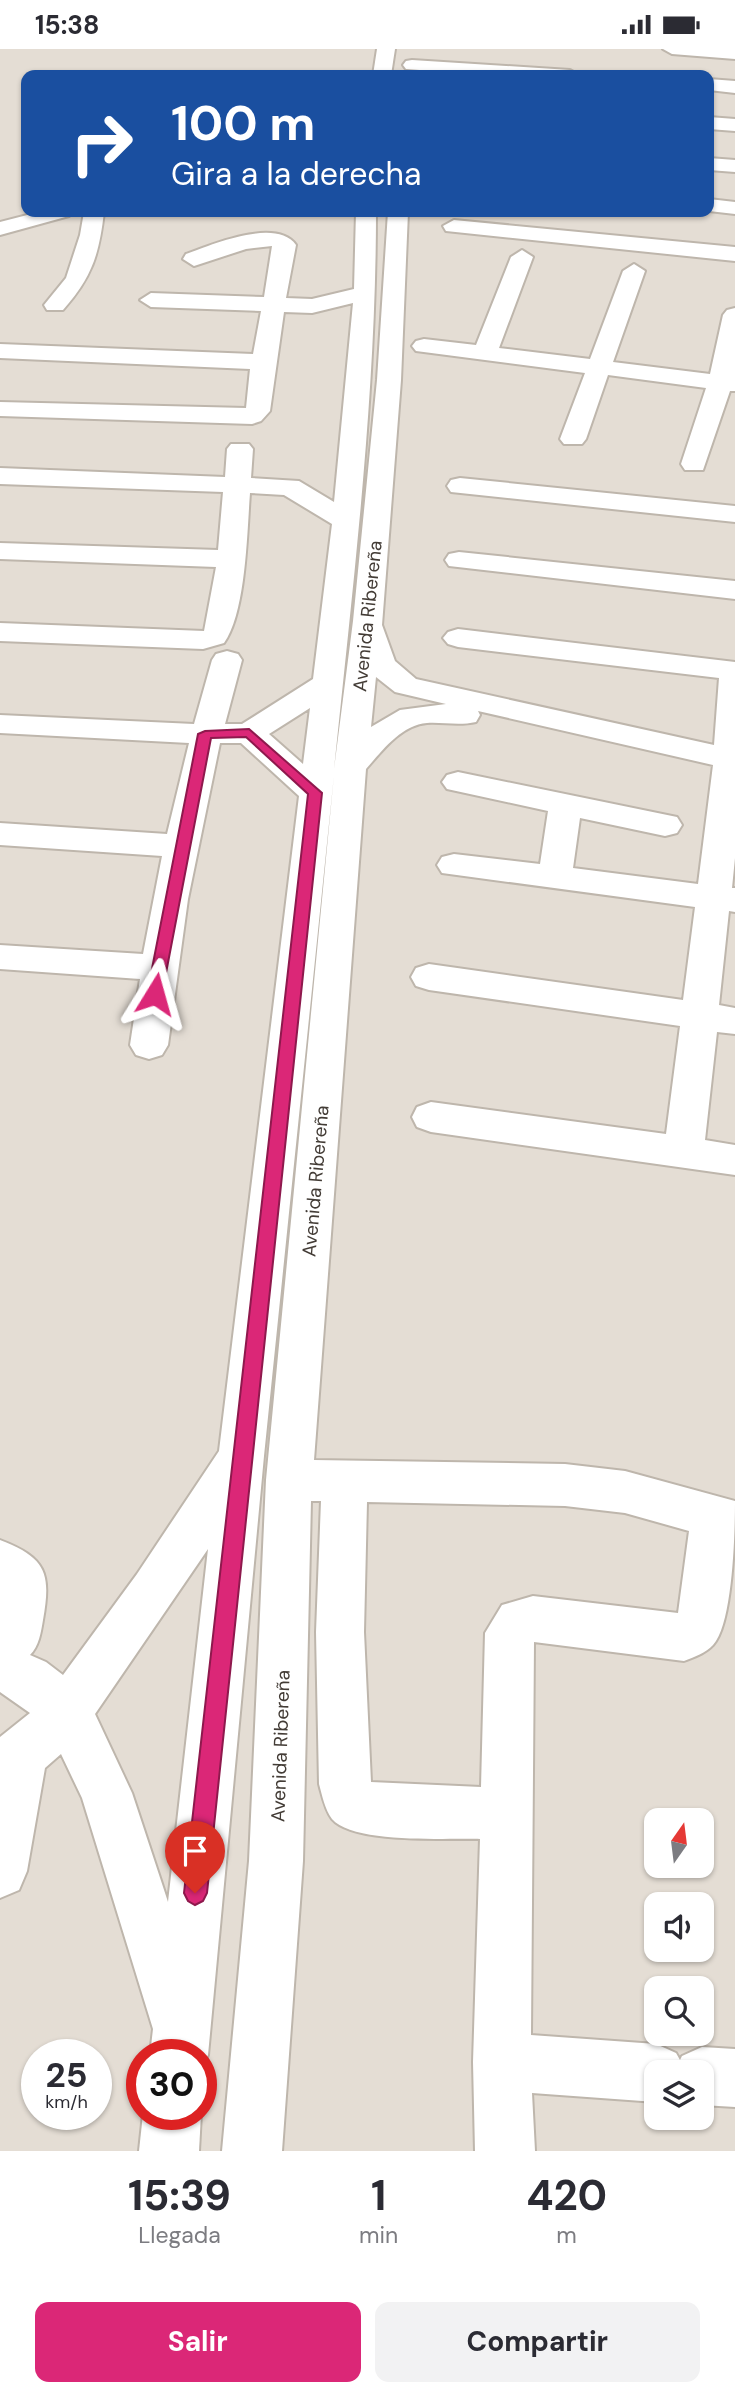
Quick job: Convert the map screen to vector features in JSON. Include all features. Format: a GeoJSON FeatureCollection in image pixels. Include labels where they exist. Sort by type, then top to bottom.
{"type":"FeatureCollection","features":[{"type":"Feature","properties":{"kind":"street"},"geometry":{"type":"LineString","coordinates":[[383,70],[386,49]]}},
{"type":"Feature","properties":{"kind":"street"},"geometry":{"type":"LineString","coordinates":[[678,54],[735,54]]}},
{"type":"Feature","properties":{"kind":"street"},"geometry":{"type":"LineString","coordinates":[[411,63],[504,70]]}},
{"type":"Feature","properties":{"kind":"street"},"geometry":{"type":"LineString","coordinates":[[714,85],[735,87]]}},
{"type":"Feature","properties":{"kind":"street"},"geometry":{"type":"LineString","coordinates":[[714,123],[735,125]]}},
{"type":"Feature","properties":{"kind":"street"},"geometry":{"type":"LineString","coordinates":[[714,164],[735,166]]}},
{"type":"Feature","properties":{"kind":"street"},"geometry":{"type":"LineString","coordinates":[[714,206],[735,208]]}},
{"type":"Feature","properties":{"kind":"street"},"geometry":{"type":"LineString","coordinates":[[0,229],[44,217]]}},
{"type":"Feature","properties":{"kind":"street"},"geometry":{"type":"LineString","coordinates":[[55,305],[77,280],[91,235],[93,217]]}},
{"type":"Feature","properties":{"kind":"street","name":"Avenida Ribereña"},"geometry":{"type":"LineString","coordinates":[[252,2151],[276,1861],[289,1480],[351,765],[368,621],[389,380],[373,313],[366,217]]}},
{"type":"Feature","properties":{"kind":"street","name":"Avenida Ribereña"},"geometry":{"type":"LineString","coordinates":[[180,2039],[241,1456],[346,521],[330,466],[397,217]]}},
{"type":"Feature","properties":{"kind":"street"},"geometry":{"type":"LineString","coordinates":[[454,226],[612,232],[735,254]]}},
{"type":"Feature","properties":{"kind":"street"},"geometry":{"type":"LineString","coordinates":[[0,409],[252,416],[258,411],[264,362],[286,250],[281,241],[273,238],[248,241],[194,259]]}},
{"type":"Feature","properties":{"kind":"street"},"geometry":{"type":"LineString","coordinates":[[485,353],[522,257]]}},
{"type":"Feature","properties":{"kind":"street"},"geometry":{"type":"LineString","coordinates":[[573,439],[634,271]]}},
{"type":"Feature","properties":{"kind":"street"},"geometry":{"type":"LineString","coordinates":[[151,300],[312,306],[373,313],[424,336],[424,346],[416,362],[389,380]]}},
{"type":"Feature","properties":{"kind":"street"},"geometry":{"type":"LineString","coordinates":[[312,306],[373,313]]}},
{"type":"Feature","properties":{"kind":"street"},"geometry":{"type":"LineString","coordinates":[[694,464],[728,383],[735,315]]}},
{"type":"Feature","properties":{"kind":"street"},"geometry":{"type":"LineString","coordinates":[[424,346],[728,383]]}},
{"type":"Feature","properties":{"kind":"street"},"geometry":{"type":"LineString","coordinates":[[0,351],[264,362]]}},
{"type":"Feature","properties":{"kind":"street"},"geometry":{"type":"LineString","coordinates":[[0,632],[203,641],[214,637],[219,630],[231,559],[240,449]]}},
{"type":"Feature","properties":{"kind":"street"},"geometry":{"type":"LineString","coordinates":[[290,487],[330,466]]}},
{"type":"Feature","properties":{"kind":"street"},"geometry":{"type":"LineString","coordinates":[[0,476],[290,487],[346,521]]}},
{"type":"Feature","properties":{"kind":"street"},"geometry":{"type":"LineString","coordinates":[[460,486],[735,514]]}},
{"type":"Feature","properties":{"kind":"street"},"geometry":{"type":"LineString","coordinates":[[0,551],[231,559]]}},
{"type":"Feature","properties":{"kind":"street"},"geometry":{"type":"LineString","coordinates":[[460,560],[735,590]]}},
{"type":"Feature","properties":{"kind":"street"},"geometry":{"type":"LineString","coordinates":[[368,621],[378,661],[407,701],[450,713],[485,717],[732,766]]}},
{"type":"Feature","properties":{"kind":"street"},"geometry":{"type":"LineString","coordinates":[[458,638],[735,671],[718,1019],[684,1152]]}},
{"type":"Feature","properties":{"kind":"street"},"geometry":{"type":"LineString","coordinates":[[149,1045],[158,968],[182,846],[205,734],[227,660]]}},
{"type":"Feature","properties":{"kind":"street"},"geometry":{"type":"LineString","coordinates":[[0,724],[205,734],[249,733],[327,683]]}},
{"type":"Feature","properties":{"kind":"street"},"geometry":{"type":"LineString","coordinates":[[351,765],[391,723],[407,701]]}},
{"type":"Feature","properties":{"kind":"street"},"geometry":{"type":"LineString","coordinates":[[249,733],[315,793]]}},
{"type":"Feature","properties":{"kind":"street"},"geometry":{"type":"LineString","coordinates":[[457,782],[665,825]]}},
{"type":"Feature","properties":{"kind":"street"},"geometry":{"type":"LineString","coordinates":[[555,878],[565,803]]}},
{"type":"Feature","properties":{"kind":"street"},"geometry":{"type":"LineString","coordinates":[[0,834],[182,846]]}},
{"type":"Feature","properties":{"kind":"street"},"geometry":{"type":"LineString","coordinates":[[454,865],[724,899]]}},
{"type":"Feature","properties":{"kind":"street"},"geometry":{"type":"LineString","coordinates":[[0,957],[158,968]]}},
{"type":"Feature","properties":{"kind":"street"},"geometry":{"type":"LineString","coordinates":[[429,977],[718,1019]]}},
{"type":"Feature","properties":{"kind":"street"},"geometry":{"type":"LineString","coordinates":[[431,1117],[735,1160]]}},
{"type":"Feature","properties":{"kind":"street"},"geometry":{"type":"LineString","coordinates":[[1,1859],[10,1761],[67,1710],[141,1612],[241,1456]]}},
{"type":"Feature","properties":{"kind":"street"},"geometry":{"type":"LineString","coordinates":[[289,1480],[565,1485],[625,1492],[724,1520],[702,1612],[696,1628],[684,1637],[533,1619],[519,1621],[510,1633],[502,2062],[505,2151]]}},
{"type":"Feature","properties":{"kind":"street"},"geometry":{"type":"LineString","coordinates":[[345,1480],[340,1632],[345,1784],[350,1800],[360,1808],[505,1814]]}},
{"type":"Feature","properties":{"kind":"street"},"geometry":{"type":"LineString","coordinates":[[0,1562],[25,1584],[16,1636],[0,1648]]}},
{"type":"Feature","properties":{"kind":"street"},"geometry":{"type":"LineString","coordinates":[[0,1667],[28,1679],[67,1710],[106,1793],[179,2039]]}},
{"type":"Feature","properties":{"kind":"street"},"geometry":{"type":"LineString","coordinates":[[502,2062],[644,2072]]}},
{"type":"Feature","properties":{"kind":"street"},"geometry":{"type":"LineString","coordinates":[[714,2077],[735,2078]]}},
{"type":"Feature","properties":{"kind":"street"},"geometry":{"type":"LineString","coordinates":[[169,2151],[171,2130]]}},
{"type":"Feature","properties":{"kind":"shaded area"},"geometry":{"type":"Polygon","coordinates":[[[0,49],[735,49],[735,2151],[0,2151],[0,49]]]}},
{"type":"Feature","properties":{"kind":"route"},"geometry":{"type":"LineString","coordinates":[[155,994],[205,734],[249,733],[315,793],[195,1893]]}}]}
